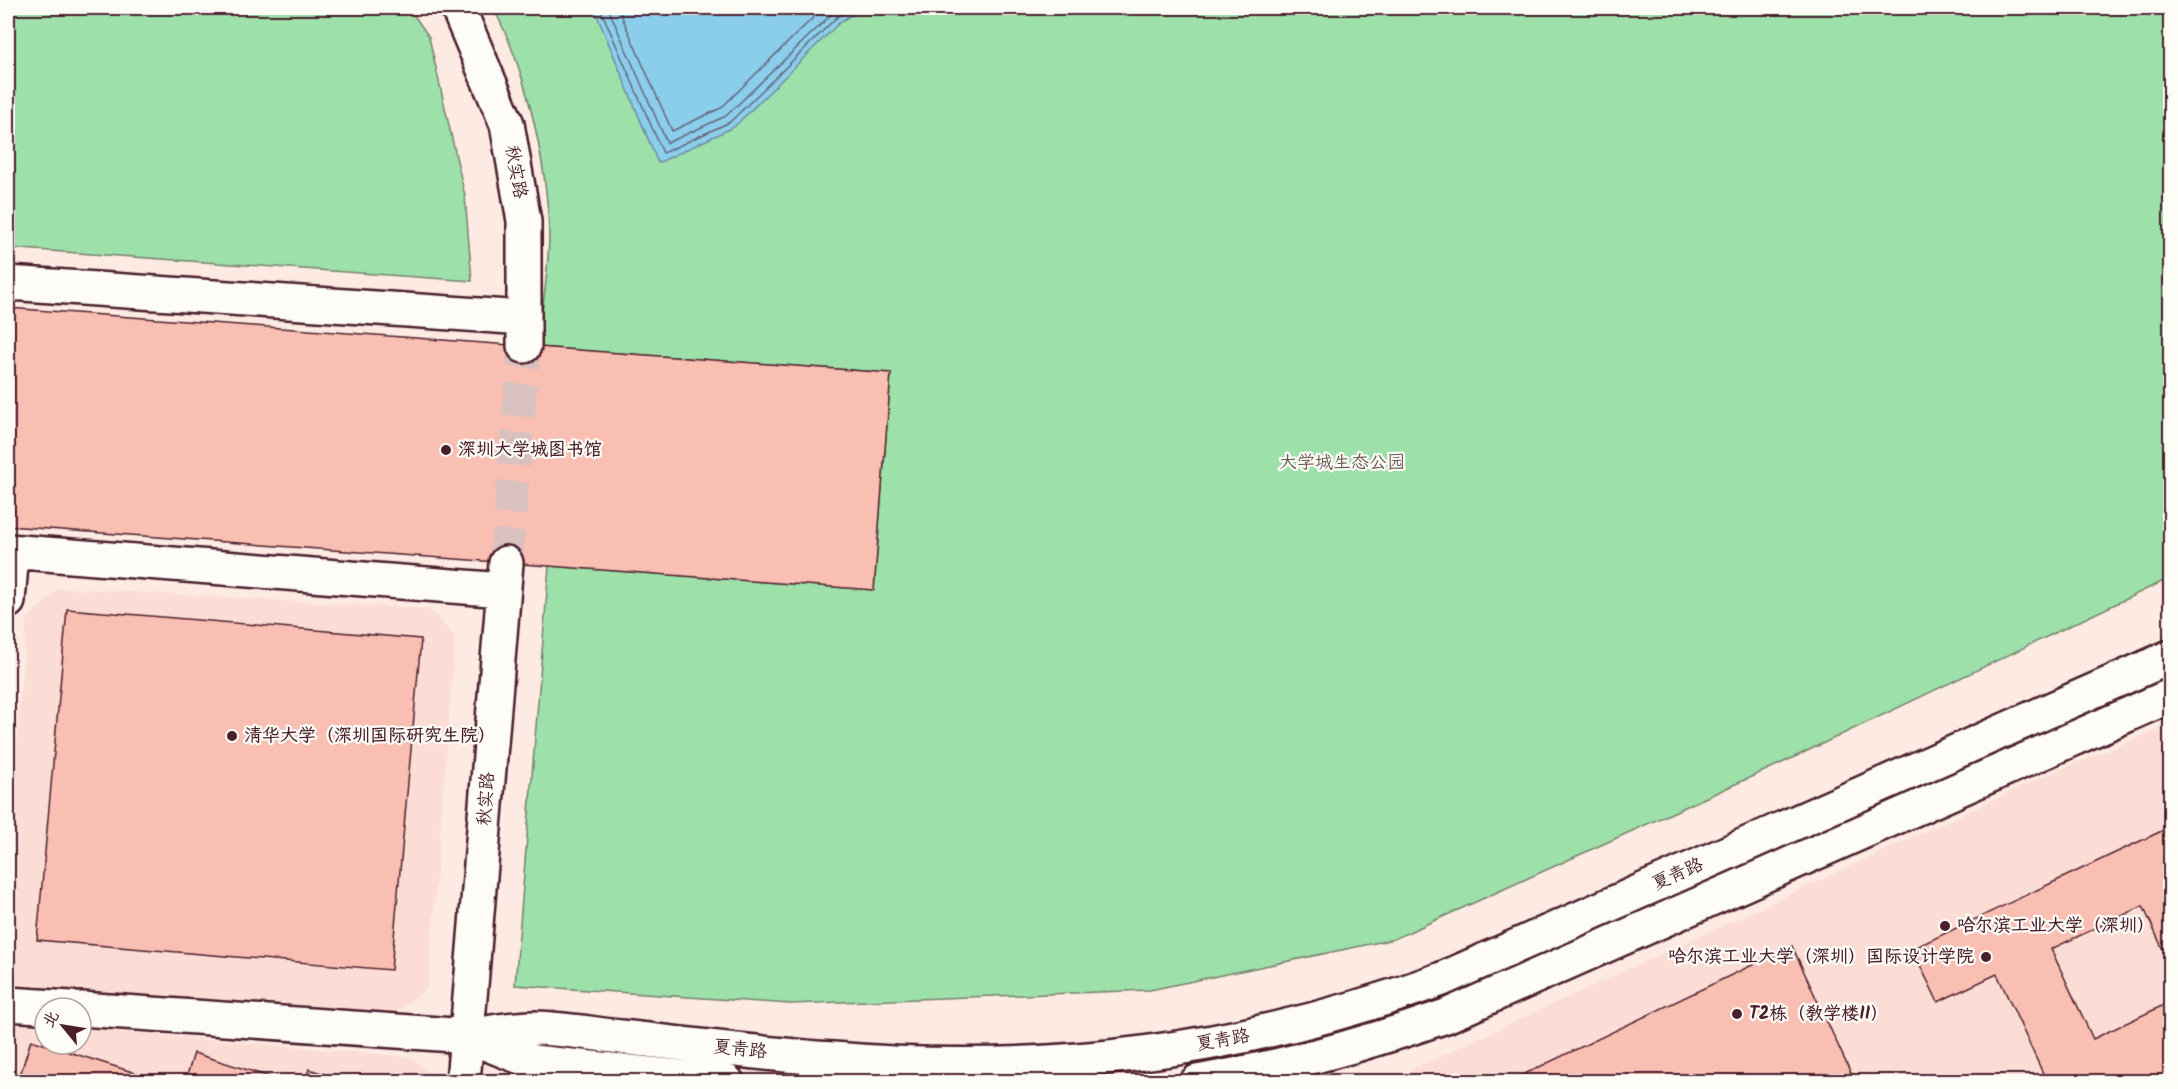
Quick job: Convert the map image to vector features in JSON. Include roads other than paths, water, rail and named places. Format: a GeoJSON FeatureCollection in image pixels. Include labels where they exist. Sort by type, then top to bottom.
{"type":"FeatureCollection","features":[{"type":"Feature","properties":{"kind":"street","name":"秋实路"},"geometry":{"type":"LineString","coordinates":[[8,283],[524,332],[524,221],[507,124],[458,8]]}},
{"type":"Feature","properties":{"kind":"street","name":"秋实路"},"geometry":{"type":"LineString","coordinates":[[10,552],[504,577],[463,1082]]}},
{"type":"Feature","properties":{"kind":"street"},"geometry":{"type":"LineString","coordinates":[[8,601],[10,552]]}},
{"type":"Feature","properties":{"kind":"street","name":"夏青路"},"geometry":{"type":"LineString","coordinates":[[468,1036],[532,1028],[832,1059],[979,1066],[1124,1056],[1249,1037],[1367,1006],[1442,979],[2170,657]]}},
{"type":"Feature","properties":{"kind":"street","name":"夏青路"},"geometry":{"type":"LineString","coordinates":[[1197,1082],[1273,1069],[1350,1049],[1446,1016],[2170,696]]}},
{"type":"Feature","properties":{"kind":"street"},"geometry":{"type":"LineString","coordinates":[[8,1004],[33,1006]]}},
{"type":"Feature","properties":{"kind":"street"},"geometry":{"type":"LineString","coordinates":[[93,1010],[468,1036]]}},
{"type":"Feature","properties":{"kind":"street","name":"夏青路"},"geometry":{"type":"LineString","coordinates":[[468,1036],[533,1062],[728,1082]]}},
{"type":"Feature","properties":{"kind":"water"},"geometry":{"type":"Polygon","coordinates":[[[594,8],[864,8],[841,21],[734,127],[658,163],[594,8]]]}},
{"type":"Feature","properties":{"kind":"tunnel"},"geometry":{"type":"LineString","coordinates":[[506,563],[524,346]]}},
{"type":"Feature","properties":{"kind":"place","name":"深圳大学城图书馆"},"geometry":{"type":"Point","coordinates":[446,450]}},
{"type":"Feature","properties":{"kind":"place","name":"清华大学（深圳国际研究生院）"},"geometry":{"type":"Point","coordinates":[232,736]}},
{"type":"Feature","properties":{"kind":"place","name":"哈尔滨工业大学（深圳）"},"geometry":{"type":"Point","coordinates":[1945,926]}},
{"type":"Feature","properties":{"kind":"place","name":"哈尔滨工业大学（深圳）国际设计学院"},"geometry":{"type":"Point","coordinates":[1986,957]}},
{"type":"Feature","properties":{"kind":"place","name":"T2栋（教学楼II）"},"geometry":{"type":"Point","coordinates":[1737,1014]}},
{"type":"Feature","properties":{"kind":"park label","name":"大学城生态公园"},"geometry":{"type":"Point","coordinates":[1342,463]}}]}
